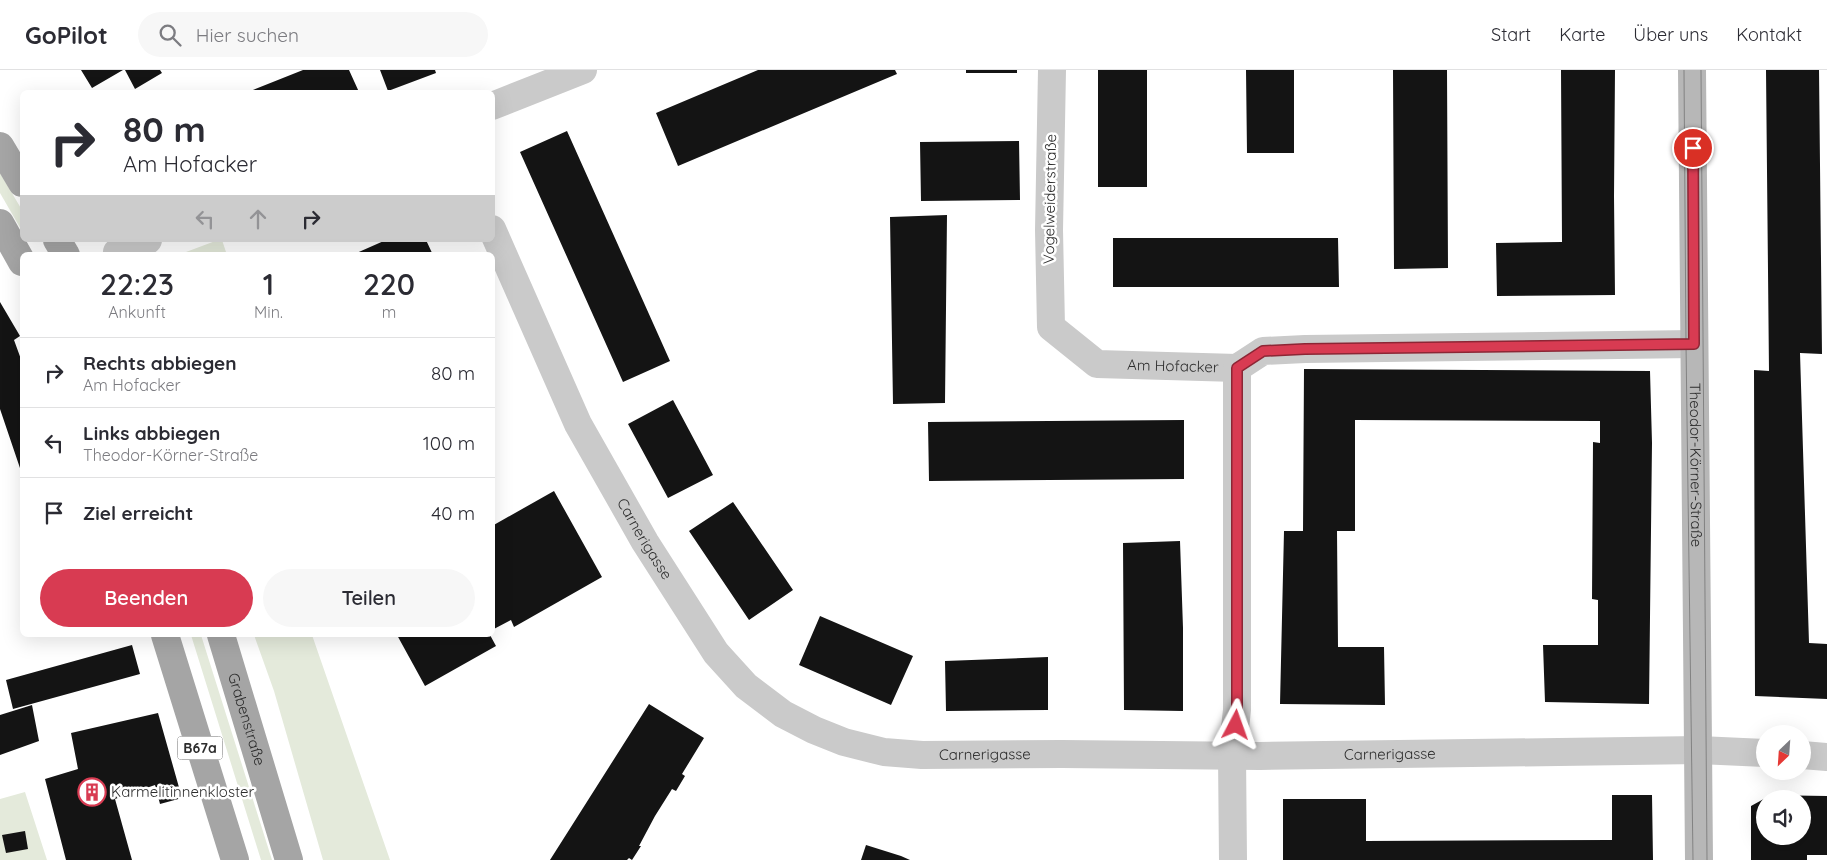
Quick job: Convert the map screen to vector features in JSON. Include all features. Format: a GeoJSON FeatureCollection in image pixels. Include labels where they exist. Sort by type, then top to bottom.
{"type":"FeatureCollection","features":[{"type":"Feature","properties":{"kind":"main road","name":"Theodor-Körner-Straße"},"geometry":{"type":"LineString","coordinates":[[1692,70],[1700,860]]}},
{"type":"Feature","properties":{"kind":"main road"},"geometry":{"type":"LineString","coordinates":[[0,146],[20,180]]}},
{"type":"Feature","properties":{"kind":"main road"},"geometry":{"type":"LineString","coordinates":[[0,224],[20,259]]}},
{"type":"Feature","properties":{"kind":"main road","name":"B67a"},"geometry":{"type":"LineString","coordinates":[[166,637],[235,860]]}},
{"type":"Feature","properties":{"kind":"main road","name":"Grabenstraße"},"geometry":{"type":"LineString","coordinates":[[222,637],[289,860]]}},
{"type":"Feature","properties":{"kind":"street"},"geometry":{"type":"LineString","coordinates":[[495,105],[583,70]]}},
{"type":"Feature","properties":{"kind":"street","name":"Vogelweiderstraße"},"geometry":{"type":"LineString","coordinates":[[1051,327],[1049,222],[1052,70]]}},
{"type":"Feature","properties":{"kind":"street","name":"Carnerigasse"},"geometry":{"type":"LineString","coordinates":[[495,236],[578,424],[645,542],[716,653],[746,686],[783,714],[814,730],[844,742],[884,752],[922,754],[1232,755],[1699,750],[1756,753]]}},
{"type":"Feature","properties":{"kind":"street"},"geometry":{"type":"LineString","coordinates":[[117,252],[143,242]]}},
{"type":"Feature","properties":{"kind":"street","name":"Am Hofacker"},"geometry":{"type":"LineString","coordinates":[[1051,327],[1097,364],[1237,368],[1263,351],[1272,350],[1694,344]]}},
{"type":"Feature","properties":{"kind":"street"},"geometry":{"type":"LineString","coordinates":[[1233,860],[1232,755],[1237,710],[1237,368]]}},
{"type":"Feature","properties":{"kind":"street"},"geometry":{"type":"LineString","coordinates":[[1811,756],[1827,757]]}},
{"type":"Feature","properties":{"kind":"green space"},"geometry":{"type":"Polygon","coordinates":[[[0,173],[20,207],[20,228],[0,193],[0,173]]]}},
{"type":"Feature","properties":{"kind":"green space"},"geometry":{"type":"Polygon","coordinates":[[[213,242],[223,242],[226,252],[186,252],[213,242]]]}},
{"type":"Feature","properties":{"kind":"green space"},"geometry":{"type":"Polygon","coordinates":[[[192,637],[202,637],[272,860],[261,860],[192,637]]]}},
{"type":"Feature","properties":{"kind":"green space"},"geometry":{"type":"Polygon","coordinates":[[[255,637],[313,637],[390,860],[323,860],[274,691],[255,637]]]}},
{"type":"Feature","properties":{"kind":"green space"},"geometry":{"type":"Polygon","coordinates":[[[25,792],[47,860],[0,860],[0,799],[25,792]]]}},
{"type":"Feature","properties":{"kind":"building"},"geometry":{"type":"Polygon","coordinates":[[[81,70],[123,70],[92,88],[81,70]]]}},
{"type":"Feature","properties":{"kind":"building"},"geometry":{"type":"Polygon","coordinates":[[[125,70],[160,70],[162,73],[135,89],[125,70]]]}},
{"type":"Feature","properties":{"kind":"building"},"geometry":{"type":"Polygon","coordinates":[[[303,70],[349,70],[358,90],[253,90],[303,70]]]}},
{"type":"Feature","properties":{"kind":"building"},"geometry":{"type":"Polygon","coordinates":[[[380,70],[435,70],[436,73],[388,90],[380,70]]]}},
{"type":"Feature","properties":{"kind":"building"},"geometry":{"type":"Polygon","coordinates":[[[758,70],[895,70],[897,74],[678,166],[656,113],[758,70]]]}},
{"type":"Feature","properties":{"kind":"building"},"geometry":{"type":"Polygon","coordinates":[[[966,70],[1017,70],[1017,73],[966,73],[966,70]]]}},
{"type":"Feature","properties":{"kind":"building"},"geometry":{"type":"Polygon","coordinates":[[[1098,70],[1147,70],[1147,187],[1098,187],[1098,70]]]}},
{"type":"Feature","properties":{"kind":"building"},"geometry":{"type":"Polygon","coordinates":[[[1246,70],[1294,70],[1294,153],[1247,153],[1246,70]]]}},
{"type":"Feature","properties":{"kind":"building"},"geometry":{"type":"Polygon","coordinates":[[[1393,70],[1447,70],[1448,268],[1394,269],[1393,70]]]}},
{"type":"Feature","properties":{"kind":"building"},"geometry":{"type":"Polygon","coordinates":[[[1561,70],[1615,70],[1615,295],[1497,296],[1496,243],[1562,242],[1561,70]]]}},
{"type":"Feature","properties":{"kind":"building"},"geometry":{"type":"Polygon","coordinates":[[[1766,70],[1819,70],[1822,354],[1800,353],[1809,643],[1827,644],[1827,699],[1755,696],[1754,370],[1769,371],[1766,70]]]}},
{"type":"Feature","properties":{"kind":"building"},"geometry":{"type":"Polygon","coordinates":[[[567,131],[670,361],[623,382],[520,152],[567,131]]]}},
{"type":"Feature","properties":{"kind":"building"},"geometry":{"type":"Polygon","coordinates":[[[1019,141],[1020,200],[921,201],[920,142],[1019,141]]]}},
{"type":"Feature","properties":{"kind":"building"},"geometry":{"type":"Polygon","coordinates":[[[947,215],[945,403],[893,404],[890,217],[947,215]]]}},
{"type":"Feature","properties":{"kind":"building"},"geometry":{"type":"Polygon","coordinates":[[[1113,238],[1338,238],[1339,287],[1113,287],[1113,238]]]}},
{"type":"Feature","properties":{"kind":"building"},"geometry":{"type":"Polygon","coordinates":[[[381,242],[427,242],[432,252],[359,252],[381,242]]]}},
{"type":"Feature","properties":{"kind":"building"},"geometry":{"type":"Polygon","coordinates":[[[0,302],[20,336],[14,340],[20,356],[20,468],[0,409],[0,302]]]}},
{"type":"Feature","properties":{"kind":"building"},"geometry":{"type":"Polygon","coordinates":[[[1304,369],[1650,371],[1652,443],[1649,704],[1545,702],[1543,645],[1598,645],[1598,600],[1592,599],[1593,442],[1600,443],[1600,421],[1355,420],[1355,531],[1337,531],[1338,647],[1384,647],[1385,705],[1280,704],[1284,531],[1303,531],[1304,369]]]}},
{"type":"Feature","properties":{"kind":"building"},"geometry":{"type":"Polygon","coordinates":[[[673,400],[713,475],[668,498],[628,424],[673,400]]]}},
{"type":"Feature","properties":{"kind":"building"},"geometry":{"type":"Polygon","coordinates":[[[1184,420],[1184,479],[929,481],[928,422],[1184,420]]]}},
{"type":"Feature","properties":{"kind":"building"},"geometry":{"type":"Polygon","coordinates":[[[554,491],[602,577],[514,627],[511,620],[495,628],[495,524],[554,491]]]}},
{"type":"Feature","properties":{"kind":"building"},"geometry":{"type":"Polygon","coordinates":[[[733,502],[793,590],[749,620],[689,531],[733,502]]]}},
{"type":"Feature","properties":{"kind":"building"},"geometry":{"type":"Polygon","coordinates":[[[1180,541],[1183,711],[1124,710],[1123,543],[1180,541]]]}},
{"type":"Feature","properties":{"kind":"building"},"geometry":{"type":"Polygon","coordinates":[[[820,616],[913,656],[891,705],[799,665],[820,616]]]}},
{"type":"Feature","properties":{"kind":"building"},"geometry":{"type":"Polygon","coordinates":[[[398,637],[491,637],[496,646],[425,686],[398,637]]]}},
{"type":"Feature","properties":{"kind":"building"},"geometry":{"type":"Polygon","coordinates":[[[132,645],[140,674],[13,709],[6,680],[132,645]]]}},
{"type":"Feature","properties":{"kind":"building"},"geometry":{"type":"Polygon","coordinates":[[[1048,657],[1048,710],[946,711],[945,661],[1048,657]]]}},
{"type":"Feature","properties":{"kind":"building"},"geometry":{"type":"Polygon","coordinates":[[[649,704],[704,738],[682,774],[685,776],[676,791],[672,789],[655,816],[632,860],[629,858],[627,860],[550,860],[649,704]]]}},
{"type":"Feature","properties":{"kind":"building"},"geometry":{"type":"Polygon","coordinates":[[[32,705],[39,741],[0,755],[0,715],[32,705]]]}},
{"type":"Feature","properties":{"kind":"building","name":"Karmelitinnenkloster"},"geometry":{"type":"Polygon","coordinates":[[[158,713],[182,798],[160,804],[155,785],[115,799],[132,860],[66,860],[45,779],[78,769],[71,733],[158,713]]]}},
{"type":"Feature","properties":{"kind":"building"},"geometry":{"type":"Polygon","coordinates":[[[1612,795],[1652,795],[1653,860],[1283,860],[1283,799],[1366,799],[1366,841],[1612,840],[1612,795]]]}},
{"type":"Feature","properties":{"kind":"building"},"geometry":{"type":"Polygon","coordinates":[[[1811,796],[1827,796],[1827,855],[1807,855],[1807,860],[1751,860],[1751,806],[1756,803],[1756,845],[1811,845],[1811,796]]]}},
{"type":"Feature","properties":{"kind":"building"},"geometry":{"type":"Polygon","coordinates":[[[25,831],[28,849],[6,853],[2,835],[25,831]]]}},
{"type":"Feature","properties":{"kind":"building"},"geometry":{"type":"Polygon","coordinates":[[[866,845],[901,856],[910,860],[861,860],[866,845]]]}},
{"type":"Feature","properties":{"kind":"tram line"},"geometry":{"type":"LineString","coordinates":[[1684,70],[1693,860]]}},
{"type":"Feature","properties":{"kind":"tram line"},"geometry":{"type":"LineString","coordinates":[[1701,70],[1707,860]]}},
{"type":"Feature","properties":{"kind":"place","name":"Karmelitinnenkloster"},"geometry":{"type":"Point","coordinates":[92,792]}},
{"type":"Feature","properties":{"kind":"route"},"geometry":{"type":"LineString","coordinates":[[1236,725],[1237,368],[1263,351],[1694,344],[1693,148]]}}]}
